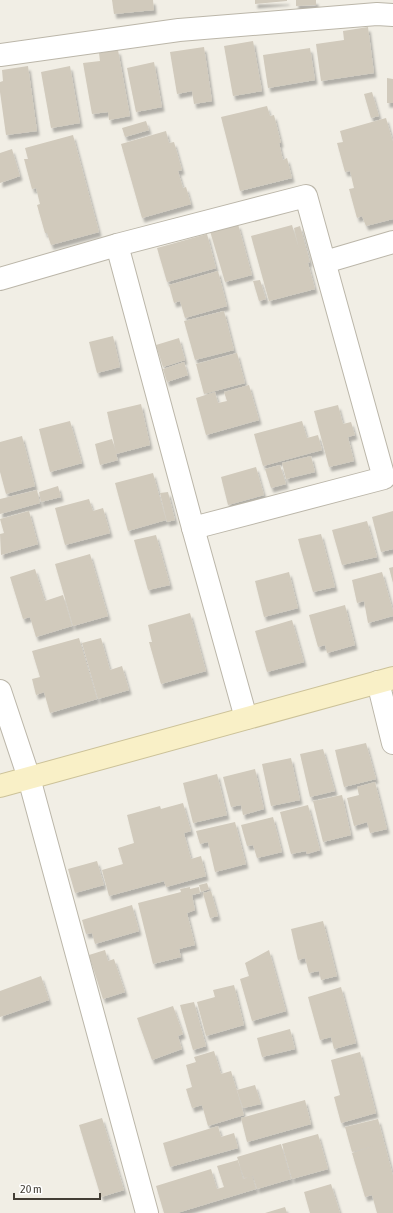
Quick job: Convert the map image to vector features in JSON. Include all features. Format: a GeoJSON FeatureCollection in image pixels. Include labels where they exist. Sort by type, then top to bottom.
{"type":"FeatureCollection","features":[{"type":"Feature","properties":{"kind":"street"},"geometry":{"type":"LineString","coordinates":[[0,55],[179,30],[377,14],[393,15]]}},
{"type":"Feature","properties":{"kind":"street"},"geometry":{"type":"LineString","coordinates":[[0,279],[117,245],[306,196],[384,478],[193,528]]}},
{"type":"Feature","properties":{"kind":"street"},"geometry":{"type":"LineString","coordinates":[[325,262],[393,242]]}},
{"type":"Feature","properties":{"kind":"street"},"geometry":{"type":"LineString","coordinates":[[117,245],[246,718]]}},
{"type":"Feature","properties":{"kind":"street"},"geometry":{"type":"LineString","coordinates":[[0,786],[386,680],[393,743]]}},
{"type":"Feature","properties":{"kind":"street"},"geometry":{"type":"LineString","coordinates":[[0,691],[29,778],[147,1213]]}},
{"type":"Feature","properties":{"kind":"building"},"geometry":{"type":"Polygon","coordinates":[[[112,0],[153,0],[154,10],[114,14],[112,0]]]}},
{"type":"Feature","properties":{"kind":"building"},"geometry":{"type":"Polygon","coordinates":[[[255,0],[287,0],[287,1],[255,4],[255,0]]]}},
{"type":"Feature","properties":{"kind":"building"},"geometry":{"type":"Polygon","coordinates":[[[296,0],[316,0],[316,5],[296,6],[296,0]]]}},
{"type":"Feature","properties":{"kind":"building"},"geometry":{"type":"Polygon","coordinates":[[[368,27],[374,73],[321,81],[316,44],[344,40],[343,31],[368,27]]]}},
{"type":"Feature","properties":{"kind":"building"},"geometry":{"type":"Polygon","coordinates":[[[253,41],[262,91],[233,96],[224,46],[253,41]]]}},
{"type":"Feature","properties":{"kind":"building"},"geometry":{"type":"Polygon","coordinates":[[[204,47],[212,101],[194,104],[192,91],[177,94],[170,52],[204,47]]]}},
{"type":"Feature","properties":{"kind":"building"},"geometry":{"type":"Polygon","coordinates":[[[310,48],[315,80],[268,88],[263,55],[310,48]]]}},
{"type":"Feature","properties":{"kind":"building"},"geometry":{"type":"Polygon","coordinates":[[[118,50],[130,116],[109,120],[108,112],[92,114],[83,63],[100,61],[99,53],[118,50]]]}},
{"type":"Feature","properties":{"kind":"building"},"geometry":{"type":"Polygon","coordinates":[[[154,62],[162,107],[136,112],[127,68],[154,62]]]}},
{"type":"Feature","properties":{"kind":"building"},"geometry":{"type":"Polygon","coordinates":[[[28,66],[37,131],[6,135],[0,92],[0,82],[3,81],[2,70],[28,66]]]}},
{"type":"Feature","properties":{"kind":"building"},"geometry":{"type":"Polygon","coordinates":[[[70,66],[80,123],[51,128],[41,72],[70,66]]]}},
{"type":"Feature","properties":{"kind":"building"},"geometry":{"type":"Polygon","coordinates":[[[387,78],[393,79],[393,103],[387,103],[387,78]]]}},
{"type":"Feature","properties":{"kind":"building"},"geometry":{"type":"Polygon","coordinates":[[[372,92],[379,116],[371,118],[364,94],[372,92]]]}},
{"type":"Feature","properties":{"kind":"building"},"geometry":{"type":"Polygon","coordinates":[[[267,106],[270,116],[274,115],[281,143],[279,143],[283,160],[287,158],[292,178],[240,191],[221,117],[267,106]]]}},
{"type":"Feature","properties":{"kind":"building"},"geometry":{"type":"Polygon","coordinates":[[[386,118],[393,142],[393,219],[366,226],[362,216],[357,218],[349,189],[354,188],[350,171],[345,172],[337,143],[343,142],[340,131],[386,118]]]}},
{"type":"Feature","properties":{"kind":"building"},"geometry":{"type":"Polygon","coordinates":[[[146,121],[149,130],[125,137],[122,128],[146,121]]]}},
{"type":"Feature","properties":{"kind":"building"},"geometry":{"type":"Polygon","coordinates":[[[166,131],[169,143],[174,142],[182,170],[178,171],[183,188],[186,187],[191,204],[142,218],[121,144],[166,131]]]}},
{"type":"Feature","properties":{"kind":"building"},"geometry":{"type":"Polygon","coordinates":[[[73,135],[99,232],[51,245],[47,233],[45,233],[37,205],[40,204],[36,188],[32,189],[24,159],[28,159],[25,148],[73,135]]]}},
{"type":"Feature","properties":{"kind":"building"},"geometry":{"type":"Polygon","coordinates":[[[12,149],[20,176],[0,183],[0,153],[12,149]]]}},
{"type":"Feature","properties":{"kind":"building"},"geometry":{"type":"Polygon","coordinates":[[[238,224],[252,275],[225,282],[210,231],[238,224]]]}},
{"type":"Feature","properties":{"kind":"building"},"geometry":{"type":"Polygon","coordinates":[[[292,225],[299,249],[294,228],[300,226],[310,262],[303,264],[308,263],[315,289],[269,301],[251,236],[292,225]]]}},
{"type":"Feature","properties":{"kind":"building"},"geometry":{"type":"Polygon","coordinates":[[[207,234],[216,268],[167,282],[157,248],[207,234]]]}},
{"type":"Feature","properties":{"kind":"building"},"geometry":{"type":"Polygon","coordinates":[[[218,271],[227,306],[185,318],[180,301],[174,303],[169,285],[218,271]]]}},
{"type":"Feature","properties":{"kind":"building"},"geometry":{"type":"Polygon","coordinates":[[[260,280],[266,299],[259,301],[253,281],[260,280]]]}},
{"type":"Feature","properties":{"kind":"building"},"geometry":{"type":"Polygon","coordinates":[[[224,311],[234,350],[195,360],[184,321],[224,311]]]}},
{"type":"Feature","properties":{"kind":"building"},"geometry":{"type":"Polygon","coordinates":[[[113,336],[120,367],[97,373],[89,342],[113,336]]]}},
{"type":"Feature","properties":{"kind":"building"},"geometry":{"type":"Polygon","coordinates":[[[179,338],[185,360],[163,367],[156,345],[179,338]]]}},
{"type":"Feature","properties":{"kind":"building"},"geometry":{"type":"Polygon","coordinates":[[[237,353],[245,383],[204,394],[196,364],[237,353]]]}},
{"type":"Feature","properties":{"kind":"building"},"geometry":{"type":"Polygon","coordinates":[[[184,362],[188,375],[167,382],[163,369],[184,362]]]}},
{"type":"Feature","properties":{"kind":"building"},"geometry":{"type":"Polygon","coordinates":[[[249,385],[259,420],[206,435],[196,398],[215,392],[218,403],[227,401],[224,392],[249,385]]]}},
{"type":"Feature","properties":{"kind":"building"},"geometry":{"type":"Polygon","coordinates":[[[141,404],[150,445],[116,454],[118,460],[100,465],[95,444],[112,439],[116,452],[107,412],[141,404]]]}},
{"type":"Feature","properties":{"kind":"building"},"geometry":{"type":"Polygon","coordinates":[[[338,405],[343,424],[351,422],[355,435],[348,437],[354,461],[329,467],[314,411],[338,405]]]}},
{"type":"Feature","properties":{"kind":"building"},"geometry":{"type":"Polygon","coordinates":[[[70,421],[82,463],[50,472],[39,429],[70,421]]]}},
{"type":"Feature","properties":{"kind":"building"},"geometry":{"type":"Polygon","coordinates":[[[302,421],[307,438],[318,435],[322,450],[263,466],[254,434],[302,421]]]}},
{"type":"Feature","properties":{"kind":"building"},"geometry":{"type":"Polygon","coordinates":[[[22,436],[35,486],[6,494],[0,472],[0,442],[22,436]]]}},
{"type":"Feature","properties":{"kind":"building"},"geometry":{"type":"Polygon","coordinates":[[[311,456],[315,472],[286,479],[282,463],[311,456]]]}},
{"type":"Feature","properties":{"kind":"building"},"geometry":{"type":"Polygon","coordinates":[[[280,465],[286,484],[271,488],[265,469],[280,465]]]}},
{"type":"Feature","properties":{"kind":"building"},"geometry":{"type":"Polygon","coordinates":[[[256,467],[264,495],[228,505],[221,477],[256,467]]]}},
{"type":"Feature","properties":{"kind":"building"},"geometry":{"type":"Polygon","coordinates":[[[153,473],[166,520],[128,531],[115,483],[153,473]]]}},
{"type":"Feature","properties":{"kind":"building"},"geometry":{"type":"Polygon","coordinates":[[[58,486],[61,497],[41,502],[39,492],[58,486]]]}},
{"type":"Feature","properties":{"kind":"building"},"geometry":{"type":"Polygon","coordinates":[[[37,490],[40,503],[0,514],[0,499],[37,490]]]}},
{"type":"Feature","properties":{"kind":"building"},"geometry":{"type":"Polygon","coordinates":[[[168,492],[175,520],[167,522],[160,493],[168,492]]]}},
{"type":"Feature","properties":{"kind":"building"},"geometry":{"type":"Polygon","coordinates":[[[89,499],[93,511],[103,508],[110,533],[65,545],[55,508],[89,499]]]}},
{"type":"Feature","properties":{"kind":"building"},"geometry":{"type":"Polygon","coordinates":[[[29,511],[38,544],[1,555],[0,534],[4,533],[0,519],[29,511]]]}},
{"type":"Feature","properties":{"kind":"building"},"geometry":{"type":"Polygon","coordinates":[[[393,511],[393,549],[381,552],[372,517],[393,511]]]}},
{"type":"Feature","properties":{"kind":"building"},"geometry":{"type":"Polygon","coordinates":[[[367,521],[377,557],[342,565],[332,530],[367,521]]]}},
{"type":"Feature","properties":{"kind":"building"},"geometry":{"type":"Polygon","coordinates":[[[321,534],[335,587],[313,592],[298,539],[321,534]]]}},
{"type":"Feature","properties":{"kind":"building"},"geometry":{"type":"Polygon","coordinates":[[[156,535],[170,585],[148,590],[134,540],[156,535]]]}},
{"type":"Feature","properties":{"kind":"building"},"geometry":{"type":"Polygon","coordinates":[[[90,554],[108,616],[73,626],[55,564],[90,554]]]}},
{"type":"Feature","properties":{"kind":"building"},"geometry":{"type":"Polygon","coordinates":[[[393,567],[393,583],[389,568],[393,567]]]}},
{"type":"Feature","properties":{"kind":"building"},"geometry":{"type":"Polygon","coordinates":[[[35,569],[45,601],[63,595],[72,626],[36,637],[30,617],[23,619],[10,577],[35,569]]]}},
{"type":"Feature","properties":{"kind":"building"},"geometry":{"type":"Polygon","coordinates":[[[289,572],[298,608],[264,617],[255,581],[289,572]]]}},
{"type":"Feature","properties":{"kind":"building"},"geometry":{"type":"Polygon","coordinates":[[[382,572],[393,611],[393,616],[368,623],[364,601],[357,603],[352,580],[382,572]]]}},
{"type":"Feature","properties":{"kind":"building"},"geometry":{"type":"Polygon","coordinates":[[[345,605],[355,645],[327,653],[325,645],[318,647],[309,615],[345,605]]]}},
{"type":"Feature","properties":{"kind":"building"},"geometry":{"type":"Polygon","coordinates":[[[190,613],[206,671],[161,684],[149,642],[152,642],[148,625],[190,613]]]}},
{"type":"Feature","properties":{"kind":"building"},"geometry":{"type":"Polygon","coordinates":[[[292,620],[304,662],[267,672],[255,631],[292,620]]]}},
{"type":"Feature","properties":{"kind":"building"},"geometry":{"type":"Polygon","coordinates":[[[79,638],[97,699],[50,713],[44,692],[36,695],[32,679],[40,677],[32,651],[79,638]]]}},
{"type":"Feature","properties":{"kind":"building"},"geometry":{"type":"Polygon","coordinates":[[[101,638],[110,670],[122,666],[129,690],[98,699],[82,643],[101,638]]]}},
{"type":"Feature","properties":{"kind":"building"},"geometry":{"type":"Polygon","coordinates":[[[366,743],[376,779],[344,787],[335,750],[366,743]]]}},
{"type":"Feature","properties":{"kind":"building"},"geometry":{"type":"Polygon","coordinates":[[[323,749],[335,791],[310,797],[300,754],[323,749]]]}},
{"type":"Feature","properties":{"kind":"building"},"geometry":{"type":"Polygon","coordinates":[[[291,758],[300,800],[271,806],[262,764],[291,758]]]}},
{"type":"Feature","properties":{"kind":"building"},"geometry":{"type":"Polygon","coordinates":[[[255,769],[264,809],[243,815],[241,805],[231,807],[223,777],[255,769]]]}},
{"type":"Feature","properties":{"kind":"building"},"geometry":{"type":"Polygon","coordinates":[[[217,774],[227,815],[193,823],[183,783],[217,774]]]}},
{"type":"Feature","properties":{"kind":"building"},"geometry":{"type":"Polygon","coordinates":[[[375,782],[387,829],[370,833],[367,822],[354,826],[347,798],[359,795],[357,787],[375,782]]]}},
{"type":"Feature","properties":{"kind":"building"},"geometry":{"type":"Polygon","coordinates":[[[342,795],[351,835],[323,842],[313,801],[342,795]]]}},
{"type":"Feature","properties":{"kind":"building"},"geometry":{"type":"Polygon","coordinates":[[[183,803],[191,831],[184,833],[191,859],[201,856],[206,876],[166,887],[164,881],[109,896],[102,870],[123,864],[118,848],[134,843],[127,815],[160,806],[161,809],[183,803]]]}},
{"type":"Feature","properties":{"kind":"building"},"geometry":{"type":"Polygon","coordinates":[[[308,805],[320,850],[307,854],[306,851],[291,854],[280,812],[308,805]]]}},
{"type":"Feature","properties":{"kind":"building"},"geometry":{"type":"Polygon","coordinates":[[[273,817],[282,852],[257,858],[253,845],[247,846],[241,825],[273,817]]]}},
{"type":"Feature","properties":{"kind":"building"},"geometry":{"type":"Polygon","coordinates":[[[235,822],[246,864],[215,872],[208,842],[200,844],[196,831],[235,822]]]}},
{"type":"Feature","properties":{"kind":"building"},"geometry":{"type":"Polygon","coordinates":[[[97,861],[104,885],[75,893],[68,869],[97,861]]]}},
{"type":"Feature","properties":{"kind":"building"},"geometry":{"type":"Polygon","coordinates":[[[207,883],[209,889],[201,892],[199,885],[207,883]]]}},
{"type":"Feature","properties":{"kind":"building"},"geometry":{"type":"Polygon","coordinates":[[[190,887],[190,889],[199,887],[200,893],[192,895],[195,910],[187,913],[195,945],[179,949],[181,957],[153,964],[138,903],[181,892],[180,889],[190,887]]]}},
{"type":"Feature","properties":{"kind":"building"},"geometry":{"type":"Polygon","coordinates":[[[211,891],[218,916],[210,918],[203,893],[211,891]]]}},
{"type":"Feature","properties":{"kind":"building"},"geometry":{"type":"Polygon","coordinates":[[[132,905],[139,931],[95,944],[92,933],[86,934],[82,920],[132,905]]]}},
{"type":"Feature","properties":{"kind":"building"},"geometry":{"type":"Polygon","coordinates":[[[323,921],[337,976],[321,980],[319,971],[309,973],[305,958],[298,960],[291,929],[323,921]]]}},
{"type":"Feature","properties":{"kind":"building"},"geometry":{"type":"Polygon","coordinates":[[[105,950],[108,961],[114,959],[125,992],[103,999],[89,955],[105,950]]]}},
{"type":"Feature","properties":{"kind":"building"},"geometry":{"type":"Polygon","coordinates":[[[269,950],[286,1011],[252,1021],[240,979],[249,976],[245,963],[269,950]]]}},
{"type":"Feature","properties":{"kind":"building"},"geometry":{"type":"Polygon","coordinates":[[[41,976],[49,1000],[0,1017],[0,991],[41,976]]]}},
{"type":"Feature","properties":{"kind":"building"},"geometry":{"type":"Polygon","coordinates":[[[234,985],[244,1025],[206,1036],[197,1002],[215,997],[213,990],[234,985]]]}},
{"type":"Feature","properties":{"kind":"building"},"geometry":{"type":"Polygon","coordinates":[[[341,987],[356,1043],[334,1049],[331,1037],[320,1040],[308,997],[341,987]]]}},
{"type":"Feature","properties":{"kind":"building"},"geometry":{"type":"Polygon","coordinates":[[[194,1002],[206,1046],[193,1050],[180,1005],[194,1002]]]}},
{"type":"Feature","properties":{"kind":"building"},"geometry":{"type":"Polygon","coordinates":[[[173,1006],[183,1034],[178,1036],[182,1049],[152,1060],[137,1018],[173,1006]]]}},
{"type":"Feature","properties":{"kind":"building"},"geometry":{"type":"Polygon","coordinates":[[[290,1029],[295,1049],[262,1057],[257,1038],[290,1029]]]}},
{"type":"Feature","properties":{"kind":"building"},"geometry":{"type":"Polygon","coordinates":[[[214,1051],[221,1074],[231,1071],[244,1115],[208,1126],[202,1105],[192,1108],[186,1089],[192,1087],[186,1065],[196,1062],[194,1057],[214,1051]]]}},
{"type":"Feature","properties":{"kind":"building"},"geometry":{"type":"Polygon","coordinates":[[[360,1052],[376,1113],[341,1123],[334,1097],[340,1095],[331,1060],[360,1052]]]}},
{"type":"Feature","properties":{"kind":"building"},"geometry":{"type":"Polygon","coordinates":[[[255,1085],[261,1104],[243,1108],[237,1090],[255,1085]]]}},
{"type":"Feature","properties":{"kind":"building"},"geometry":{"type":"Polygon","coordinates":[[[305,1100],[311,1124],[247,1142],[241,1118],[305,1100]]]}},
{"type":"Feature","properties":{"kind":"building"},"geometry":{"type":"Polygon","coordinates":[[[102,1118],[124,1190],[101,1197],[79,1125],[102,1118]]]}},
{"type":"Feature","properties":{"kind":"building"},"geometry":{"type":"Polygon","coordinates":[[[378,1119],[393,1176],[393,1213],[377,1213],[372,1195],[365,1197],[352,1153],[374,1146],[352,1152],[345,1127],[378,1119]]]}},
{"type":"Feature","properties":{"kind":"building"},"geometry":{"type":"Polygon","coordinates":[[[218,1126],[221,1137],[234,1133],[238,1148],[170,1167],[163,1143],[218,1126]]]}},
{"type":"Feature","properties":{"kind":"building"},"geometry":{"type":"Polygon","coordinates":[[[318,1134],[328,1169],[292,1179],[282,1144],[318,1134]]]}},
{"type":"Feature","properties":{"kind":"building"},"geometry":{"type":"Polygon","coordinates":[[[281,1144],[291,1179],[257,1189],[253,1176],[244,1178],[237,1157],[281,1144]]]}},
{"type":"Feature","properties":{"kind":"building"},"geometry":{"type":"Polygon","coordinates":[[[238,1160],[243,1179],[252,1176],[256,1189],[177,1213],[164,1213],[156,1186],[211,1169],[217,1189],[224,1187],[217,1166],[238,1160]]]}},
{"type":"Feature","properties":{"kind":"building"},"geometry":{"type":"Polygon","coordinates":[[[331,1184],[340,1213],[310,1213],[304,1192],[331,1184]]]}},
{"type":"Feature","properties":{"kind":"building"},"geometry":{"type":"Polygon","coordinates":[[[285,1207],[287,1213],[265,1213],[285,1207]]]}}]}
